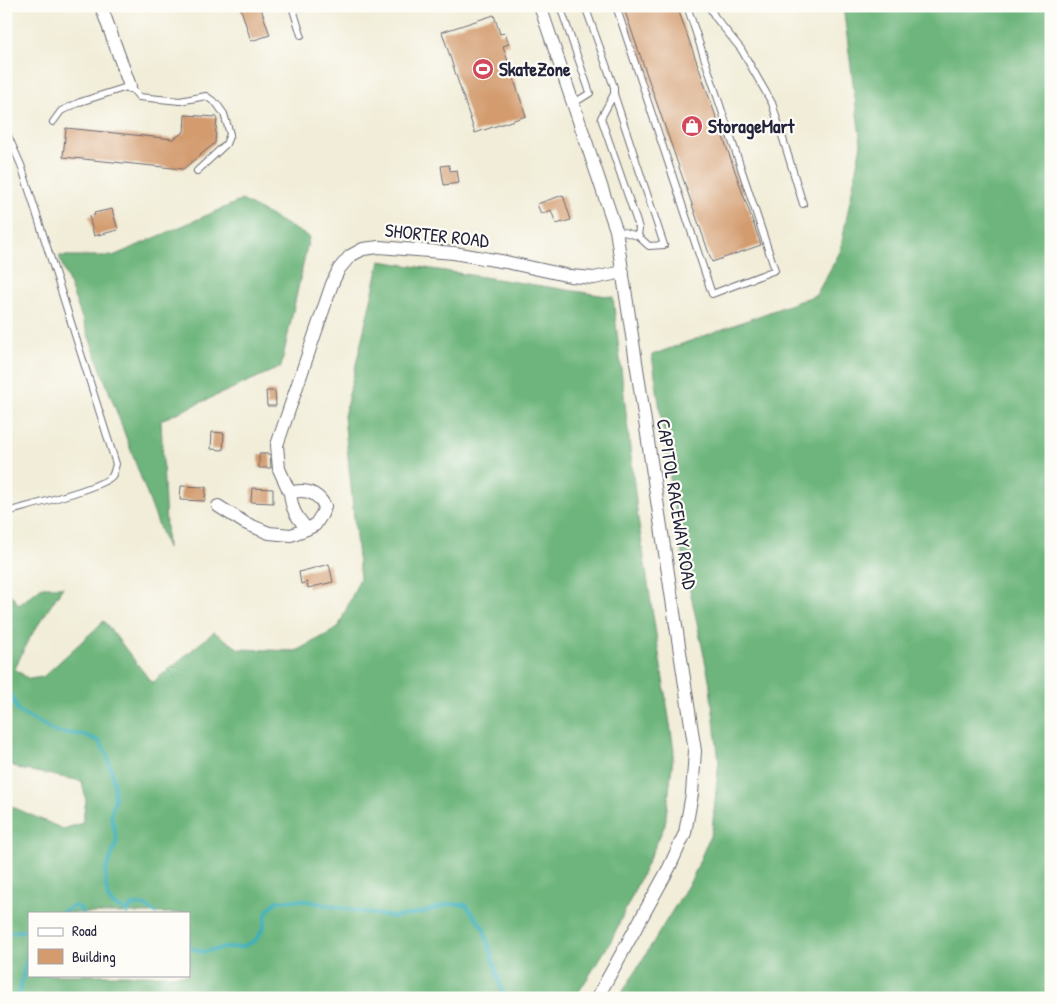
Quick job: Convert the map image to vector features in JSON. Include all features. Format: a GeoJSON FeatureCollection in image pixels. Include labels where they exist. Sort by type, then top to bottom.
{"type":"FeatureCollection","features":[{"type":"Feature","properties":{"kind":"street"},"geometry":{"type":"LineString","coordinates":[[101,6],[130,86]]}},
{"type":"Feature","properties":{"kind":"street","name":"CAPITOL RACEWAY ROAD"},"geometry":{"type":"LineString","coordinates":[[540,6],[616,230],[695,752],[692,794],[685,833],[669,868],[597,998]]}},
{"type":"Feature","properties":{"kind":"street","name":"SHORTER ROAD"},"geometry":{"type":"LineString","coordinates":[[307,529],[296,516],[291,506],[290,493],[280,469],[277,445],[332,284],[339,269],[350,256],[363,249],[379,247],[454,253],[570,276],[594,278],[623,272]]}},
{"type":"Feature","properties":{"kind":"street"},"geometry":{"type":"LineString","coordinates":[[218,506],[245,523],[269,533],[291,535],[315,524],[325,506],[320,497],[309,492],[299,490],[290,493]]}},
{"type":"Feature","properties":{"kind":"lane"},"geometry":{"type":"LineString","coordinates":[[292,6],[301,35]]}},
{"type":"Feature","properties":{"kind":"lane"},"geometry":{"type":"LineString","coordinates":[[560,6],[590,92],[574,103]]}},
{"type":"Feature","properties":{"kind":"lane"},"geometry":{"type":"LineString","coordinates":[[585,6],[614,87],[614,94],[664,245],[649,246],[638,236],[616,230]]}},
{"type":"Feature","properties":{"kind":"lane"},"geometry":{"type":"LineString","coordinates":[[616,6],[712,294],[776,270],[687,6]]}},
{"type":"Feature","properties":{"kind":"lane"},"geometry":{"type":"LineString","coordinates":[[709,6],[715,17],[741,48],[772,103],[803,204]]}},
{"type":"Feature","properties":{"kind":"lane"},"geometry":{"type":"LineString","coordinates":[[53,122],[61,111],[80,102],[130,86],[139,97],[180,101],[206,96],[224,114],[230,134],[226,144],[197,171]]}},
{"type":"Feature","properties":{"kind":"lane"},"geometry":{"type":"LineString","coordinates":[[614,94],[601,118],[639,228],[638,236]]}},
{"type":"Feature","properties":{"kind":"lane"},"geometry":{"type":"LineString","coordinates":[[6,131],[21,165],[116,464],[112,476],[100,483],[50,500],[11,511],[6,510]]}},
{"type":"Feature","properties":{"kind":"green space"},"geometry":{"type":"Polygon","coordinates":[[[843,6],[1051,6],[1051,998],[619,998],[693,877],[712,831],[719,761],[709,679],[679,539],[652,355],[816,295],[840,252],[861,144],[843,6]]]}},
{"type":"Feature","properties":{"kind":"green space"},"geometry":{"type":"Polygon","coordinates":[[[242,200],[309,237],[281,367],[161,420],[167,548],[59,256],[113,256],[242,200]]]}},
{"type":"Feature","properties":{"kind":"green space"},"geometry":{"type":"Polygon","coordinates":[[[380,261],[613,297],[638,519],[674,750],[665,825],[611,941],[575,998],[6,998],[6,804],[63,829],[82,823],[86,801],[82,781],[20,769],[6,762],[6,589],[19,605],[42,587],[63,587],[27,642],[15,669],[29,679],[43,677],[104,621],[152,683],[214,632],[239,649],[296,651],[338,628],[360,578],[344,416],[380,261]]]}},
{"type":"Feature","properties":{"kind":"building"},"geometry":{"type":"Polygon","coordinates":[[[240,6],[260,6],[270,35],[251,41],[240,6]]]}},
{"type":"Feature","properties":{"kind":"building","name":"StorageMart"},"geometry":{"type":"Polygon","coordinates":[[[623,6],[677,6],[761,245],[712,262],[623,6]]]}},
{"type":"Feature","properties":{"kind":"building","name":"SkateZone"},"geometry":{"type":"Polygon","coordinates":[[[494,15],[500,34],[505,33],[509,44],[503,46],[526,116],[475,133],[442,32],[494,15]]]}},
{"type":"Feature","properties":{"kind":"building"},"geometry":{"type":"Polygon","coordinates":[[[185,115],[217,117],[215,143],[183,169],[63,157],[66,128],[173,139],[184,132],[185,115]]]}},
{"type":"Feature","properties":{"kind":"building"},"geometry":{"type":"Polygon","coordinates":[[[449,165],[450,171],[457,170],[459,183],[444,185],[441,166],[449,165]]]}},
{"type":"Feature","properties":{"kind":"building"},"geometry":{"type":"Polygon","coordinates":[[[563,195],[571,220],[556,224],[551,210],[541,214],[537,204],[563,195]]]}},
{"type":"Feature","properties":{"kind":"building"},"geometry":{"type":"Polygon","coordinates":[[[112,209],[118,230],[94,236],[89,216],[112,209]]]}},
{"type":"Feature","properties":{"kind":"building"},"geometry":{"type":"Polygon","coordinates":[[[266,391],[275,391],[276,406],[267,406],[266,391]]]}},
{"type":"Feature","properties":{"kind":"building"},"geometry":{"type":"Polygon","coordinates":[[[212,432],[224,433],[223,450],[211,449],[212,432]]]}},
{"type":"Feature","properties":{"kind":"building"},"geometry":{"type":"Polygon","coordinates":[[[259,454],[270,454],[271,468],[259,468],[259,454]]]}},
{"type":"Feature","properties":{"kind":"building"},"geometry":{"type":"Polygon","coordinates":[[[181,486],[206,487],[205,501],[180,500],[181,486]]]}},
{"type":"Feature","properties":{"kind":"building"},"geometry":{"type":"Polygon","coordinates":[[[252,488],[273,489],[273,503],[251,502],[252,488]]]}},
{"type":"Feature","properties":{"kind":"building"},"geometry":{"type":"Polygon","coordinates":[[[329,564],[333,582],[308,588],[307,582],[301,584],[299,572],[329,564]]]}},
{"type":"Feature","properties":{"kind":"waterway"},"geometry":{"type":"LineString","coordinates":[[6,689],[18,711],[55,732],[84,735],[99,741],[107,754],[113,777],[115,798],[111,815],[117,841],[106,870],[106,888],[108,899],[115,906],[127,911]]}},
{"type":"Feature","properties":{"kind":"waterway"},"geometry":{"type":"LineString","coordinates":[[190,947],[202,952],[242,947],[256,940],[264,927],[267,911],[277,901],[301,900],[394,917],[420,913],[450,904],[466,905],[484,929],[504,998]]}},
{"type":"Feature","properties":{"kind":"waterway"},"geometry":{"type":"LineString","coordinates":[[127,912],[133,905],[146,906],[154,912]]}},
{"type":"Feature","properties":{"kind":"waterway"},"geometry":{"type":"LineString","coordinates":[[61,912],[75,906],[81,909],[82,912]]}},
{"type":"Feature","properties":{"kind":"waterway"},"geometry":{"type":"LineString","coordinates":[[6,933],[28,930]]}},
{"type":"Feature","properties":{"kind":"waterway"},"geometry":{"type":"LineString","coordinates":[[18,998],[28,952]]}},
{"type":"Feature","properties":{"kind":"place","name":"SkateZone"},"geometry":{"type":"Point","coordinates":[483,69]}},
{"type":"Feature","properties":{"kind":"place","name":"StorageMart"},"geometry":{"type":"Point","coordinates":[692,126]}}]}
